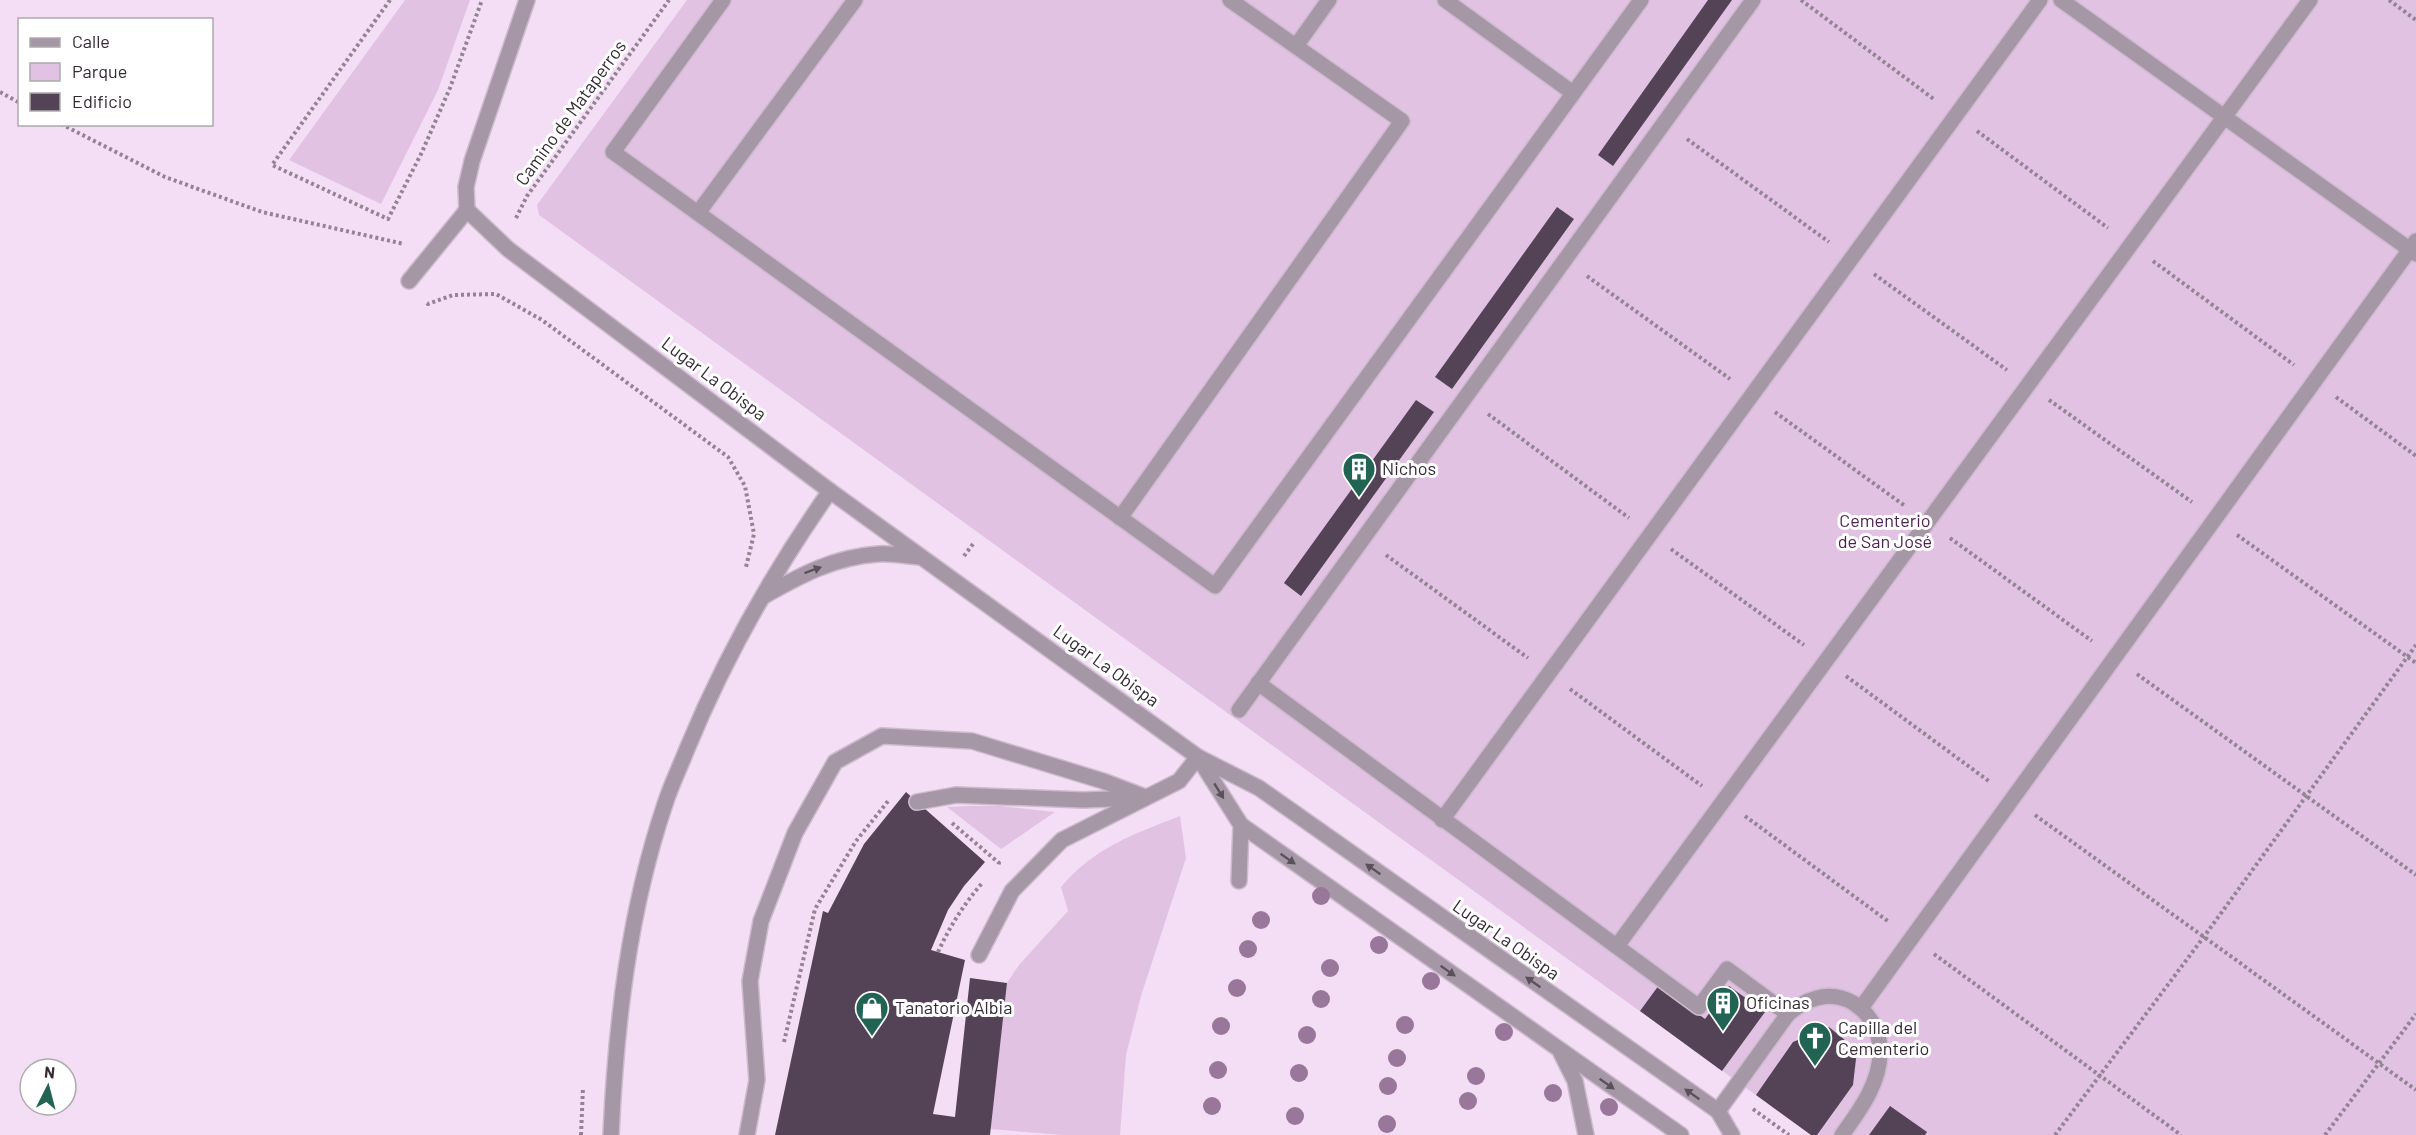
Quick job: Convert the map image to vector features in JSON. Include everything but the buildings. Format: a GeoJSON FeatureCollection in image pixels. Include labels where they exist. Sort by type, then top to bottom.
{"type":"FeatureCollection","features":[{"type":"Feature","properties":{"kind":"street"},"geometry":{"type":"LineString","coordinates":[[410,281],[467,210],[466,187],[472,161],[527,0]]}},
{"type":"Feature","properties":{"kind":"street"},"geometry":{"type":"LineString","coordinates":[[723,0],[613,152],[1215,586],[1641,0]]}},
{"type":"Feature","properties":{"kind":"street"},"geometry":{"type":"LineString","coordinates":[[698,213],[855,0]]}},
{"type":"Feature","properties":{"kind":"street"},"geometry":{"type":"LineString","coordinates":[[1120,518],[1402,121],[1230,0]]}},
{"type":"Feature","properties":{"kind":"street"},"geometry":{"type":"LineString","coordinates":[[1296,46],[1329,0]]}},
{"type":"Feature","properties":{"kind":"street"},"geometry":{"type":"LineString","coordinates":[[1446,0],[1573,93]]}},
{"type":"Feature","properties":{"kind":"street"},"geometry":{"type":"LineString","coordinates":[[1239,710],[1753,0]]}},
{"type":"Feature","properties":{"kind":"street"},"geometry":{"type":"LineString","coordinates":[[1442,820],[2040,0]]}},
{"type":"Feature","properties":{"kind":"street"},"geometry":{"type":"LineString","coordinates":[[1861,1008],[2114,657],[2414,248],[2224,117],[2061,0]]}},
{"type":"Feature","properties":{"kind":"street"},"geometry":{"type":"LineString","coordinates":[[1617,946],[2310,0]]}},
{"type":"Feature","properties":{"kind":"street","name":"Lugar La Obispa"},"geometry":{"type":"LineString","coordinates":[[467,210],[508,249],[920,557],[1198,758],[1259,788],[1718,1112],[1732,1135]]}},
{"type":"Feature","properties":{"kind":"street"},"geometry":{"type":"LineString","coordinates":[[611,1135],[615,1052],[624,975],[640,892],[665,803],[701,714],[733,648],[788,552],[830,491]]}},
{"type":"Feature","properties":{"kind":"street"},"geometry":{"type":"LineString","coordinates":[[762,598],[805,572],[837,561],[878,554],[920,557]]}},
{"type":"Feature","properties":{"kind":"street"},"geometry":{"type":"LineString","coordinates":[[1258,683],[1700,1007],[1727,969],[1788,1014]]}},
{"type":"Feature","properties":{"kind":"street"},"geometry":{"type":"LineString","coordinates":[[747,1135],[757,1080],[750,981],[761,921],[795,833],[835,762],[882,736],[972,741],[1145,797]]}},
{"type":"Feature","properties":{"kind":"street"},"geometry":{"type":"LineString","coordinates":[[979,955],[1012,891],[1062,840],[1179,781],[1198,758],[1240,825],[1681,1135]]}},
{"type":"Feature","properties":{"kind":"street"},"geometry":{"type":"LineString","coordinates":[[922,801],[956,795],[1083,800],[1145,797]]}},
{"type":"Feature","properties":{"kind":"street"},"geometry":{"type":"LineString","coordinates":[[1239,881],[1240,825]]}},
{"type":"Feature","properties":{"kind":"street"},"geometry":{"type":"LineString","coordinates":[[1718,1112],[1788,1014],[1803,1003],[1819,997],[1834,997],[1861,1008],[1873,1020],[1879,1036],[1881,1053],[1871,1090],[1842,1135]]}},
{"type":"Feature","properties":{"kind":"street"},"geometry":{"type":"LineString","coordinates":[[1560,1050],[1575,1081],[1586,1135]]}},
{"type":"Feature","properties":{"kind":"path"},"geometry":{"type":"LineString","coordinates":[[390,0],[272,165],[388,219],[422,152],[450,88],[482,0]]}},
{"type":"Feature","properties":{"kind":"path","name":"Camino de Mataperros"},"geometry":{"type":"LineString","coordinates":[[508,249],[509,232],[527,196],[669,0]]}},
{"type":"Feature","properties":{"kind":"path"},"geometry":{"type":"LineString","coordinates":[[2389,0],[2416,20]]}},
{"type":"Feature","properties":{"kind":"path"},"geometry":{"type":"LineString","coordinates":[[0,92],[18,102]]}},
{"type":"Feature","properties":{"kind":"path"},"geometry":{"type":"LineString","coordinates":[[64,126],[165,177],[262,212],[434,250]]}},
{"type":"Feature","properties":{"kind":"path"},"geometry":{"type":"LineString","coordinates":[[1565,260],[2416,875]]}},
{"type":"Feature","properties":{"kind":"path"},"geometry":{"type":"LineString","coordinates":[[410,281],[428,304],[453,295],[496,294],[515,304],[542,320],[728,457],[745,486],[754,534],[747,565],[741,575]]}},
{"type":"Feature","properties":{"kind":"path"},"geometry":{"type":"LineString","coordinates":[[1465,398],[2203,938],[2416,1090]]}},
{"type":"Feature","properties":{"kind":"path"},"geometry":{"type":"LineString","coordinates":[[1364,538],[2181,1135]]}},
{"type":"Feature","properties":{"kind":"path"},"geometry":{"type":"LineString","coordinates":[[2055,1135],[2203,938],[2416,645]]}},
{"type":"Feature","properties":{"kind":"path"},"geometry":{"type":"LineString","coordinates":[[782,1048],[815,909],[856,841],[902,787],[910,786],[922,801],[999,863],[993,871]]}},
{"type":"Feature","properties":{"kind":"path"},"geometry":{"type":"LineString","coordinates":[[938,952],[948,930],[967,900],[986,878]]}},
{"type":"Feature","properties":{"kind":"path"},"geometry":{"type":"LineString","coordinates":[[2325,1135],[2416,1014]]}},
{"type":"Feature","properties":{"kind":"path"},"geometry":{"type":"LineString","coordinates":[[580,1135],[583,1086]]}},
{"type":"Feature","properties":{"kind":"green space"},"geometry":{"type":"Polygon","coordinates":[[[405,0],[470,0],[438,90],[381,204],[289,160],[405,0]]]}},
{"type":"Feature","properties":{"kind":"green space","name":"Cementerio de San José"},"geometry":{"type":"Polygon","coordinates":[[[687,0],[2416,0],[2416,1135],[1811,1135],[539,215],[537,205],[687,0]]]}},
{"type":"Feature","properties":{"kind":"green space"},"geometry":{"type":"Polygon","coordinates":[[[1001,806],[1055,812],[1001,849],[947,807],[1001,806]]]}},
{"type":"Feature","properties":{"kind":"green space"},"geometry":{"type":"Polygon","coordinates":[[[1180,816],[1186,858],[1141,996],[1126,1055],[1120,1135],[1063,1135],[990,1129],[1007,983],[1019,965],[1068,911],[1061,887],[1074,873],[1101,852],[1130,836],[1180,816]]]}},
{"type":"Feature","properties":{"kind":"place","name":"Nichos"},"geometry":{"type":"Point","coordinates":[1359,498]}},
{"type":"Feature","properties":{"kind":"place","name":"Oficinas"},"geometry":{"type":"Point","coordinates":[1723,1032]}},
{"type":"Feature","properties":{"kind":"place","name":"Tanatorio Albia"},"geometry":{"type":"Point","coordinates":[872,1037]}},
{"type":"Feature","properties":{"kind":"place","name":"Capilla del Cementerio"},"geometry":{"type":"Point","coordinates":[1815,1067]}}]}
